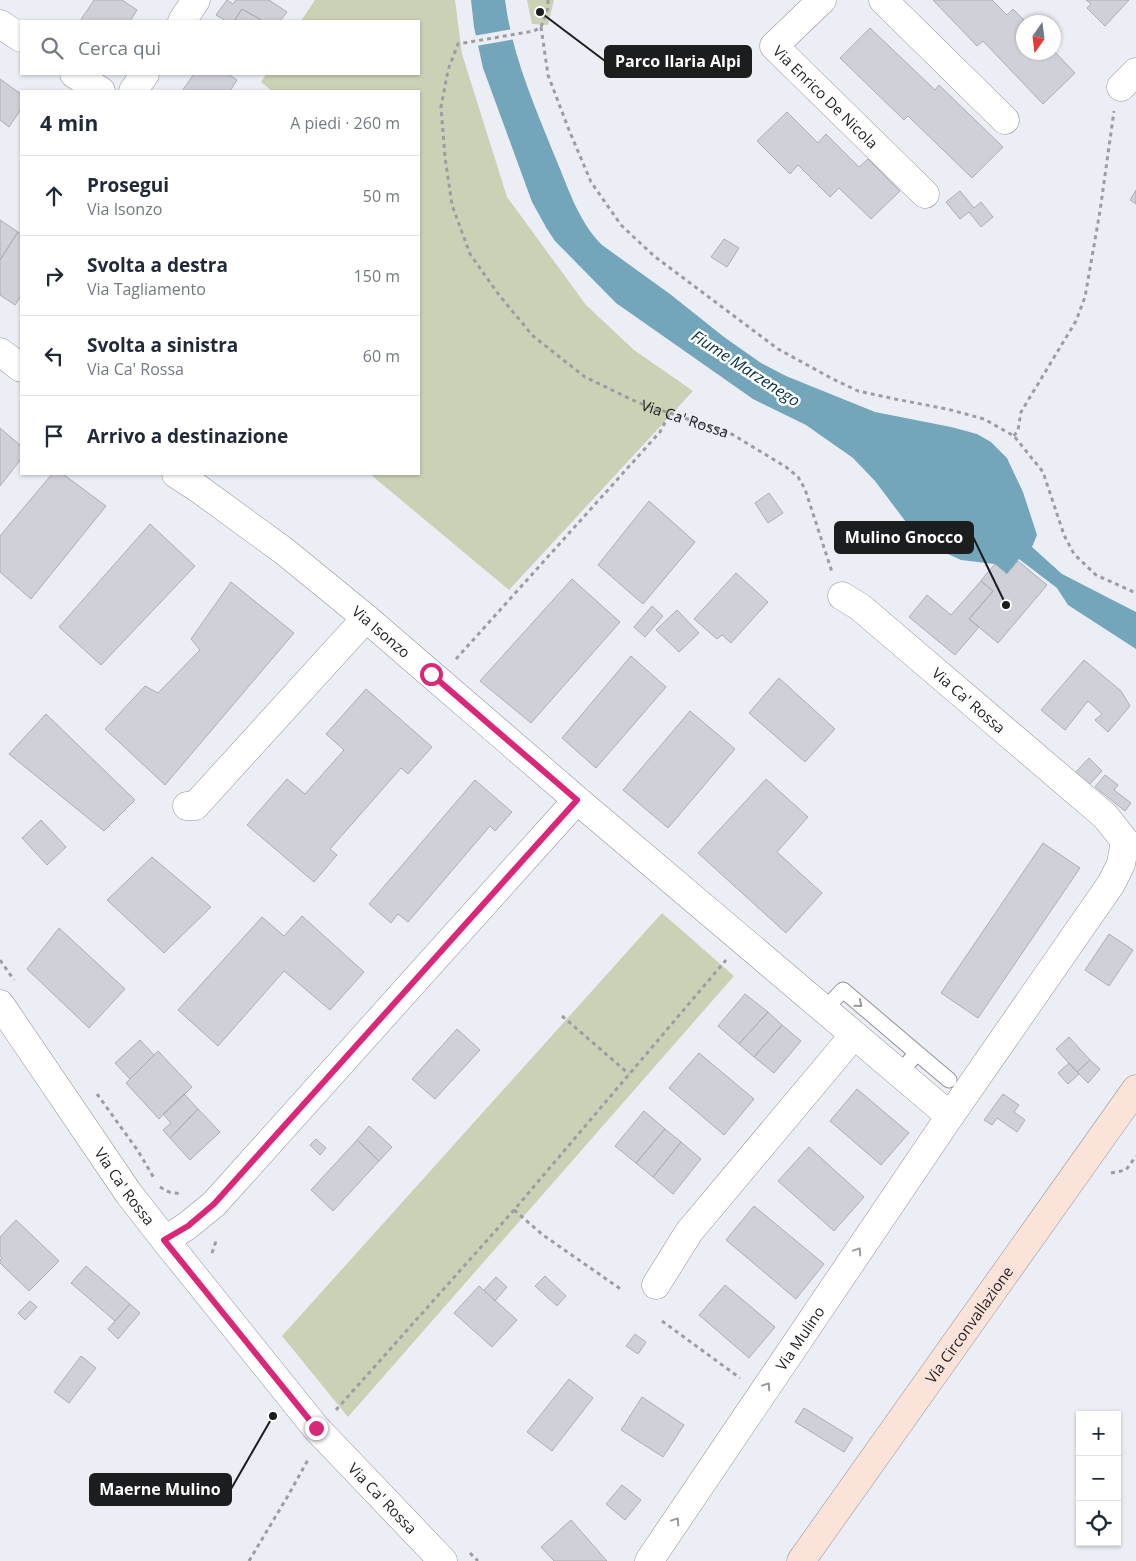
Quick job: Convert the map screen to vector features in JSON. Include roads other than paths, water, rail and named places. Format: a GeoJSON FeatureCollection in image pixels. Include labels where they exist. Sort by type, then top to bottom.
{"type":"FeatureCollection","features":[{"type":"Feature","properties":{"kind":"main road","name":"Via Circonvallazione"},"geometry":{"type":"LineString","coordinates":[[801,1561],[1136,1089]]}},
{"type":"Feature","properties":{"kind":"street"},"geometry":{"type":"LineString","coordinates":[[183,20],[196,0]]}},
{"type":"Feature","properties":{"kind":"street","name":"Via Enrico De Nicola"},"geometry":{"type":"LineString","coordinates":[[822,0],[774,46],[925,194]]}},
{"type":"Feature","properties":{"kind":"street"},"geometry":{"type":"LineString","coordinates":[[883,0],[1005,120]]}},
{"type":"Feature","properties":{"kind":"street"},"geometry":{"type":"LineString","coordinates":[[0,24],[20,37]]}},
{"type":"Feature","properties":{"kind":"street"},"geometry":{"type":"LineString","coordinates":[[76,75],[99,90]]}},
{"type":"Feature","properties":{"kind":"street"},"geometry":{"type":"LineString","coordinates":[[134,90],[144,75]]}},
{"type":"Feature","properties":{"kind":"street"},"geometry":{"type":"LineString","coordinates":[[0,352],[20,367]]}},
{"type":"Feature","properties":{"kind":"street","name":"Via Isonzo"},"geometry":{"type":"LineString","coordinates":[[178,475],[284,551],[366,618],[577,800]]}},
{"type":"Feature","properties":{"kind":"street","name":"Via Ca' Rossa"},"geometry":{"type":"LineString","coordinates":[[842,596],[860,607],[1105,816],[1125,842],[1121,864],[1112,884],[950,1116]]}},
{"type":"Feature","properties":{"kind":"street"},"geometry":{"type":"LineString","coordinates":[[187,806],[195,806],[366,618]]}},
{"type":"Feature","properties":{"kind":"street"},"geometry":{"type":"LineString","coordinates":[[164,1240],[188,1226],[214,1204],[577,800],[950,1116]]}},
{"type":"Feature","properties":{"kind":"street","name":"Via Ca' Rossa"},"geometry":{"type":"LineString","coordinates":[[8,994],[129,1194],[164,1240],[316,1428],[454,1555]]}},
{"type":"Feature","properties":{"kind":"street"},"geometry":{"type":"LineString","coordinates":[[656,1285],[688,1232],[854,1035]]}},
{"type":"Feature","properties":{"kind":"street","name":"Via Mulino"},"geometry":{"type":"LineString","coordinates":[[649,1561],[950,1116]]}},
{"type":"Feature","properties":{"kind":"lane"},"geometry":{"type":"LineString","coordinates":[[824,1010],[843,990],[950,1080]]}},
{"type":"Feature","properties":{"kind":"lane"},"geometry":{"type":"LineString","coordinates":[[899,1073],[917,1053]]}},
{"type":"Feature","properties":{"kind":"water","name":"Fiume Marzenego"},"geometry":{"type":"Polygon","coordinates":[[[471,0],[505,0],[518,59],[538,115],[579,213],[602,245],[670,294],[724,337],[761,363],[786,376],[875,412],[951,427],[977,434],[991,442],[1007,458],[1023,492],[1037,535],[1032,547],[1062,574],[1136,612],[1136,649],[1068,605],[1057,588],[1019,559],[1007,574],[995,564],[961,560],[935,548],[906,522],[875,481],[853,458],[806,425],[753,399],[616,303],[555,241],[532,202],[483,68],[474,27],[471,0]]]}},
{"type":"Feature","properties":{"kind":"place","name":"Parco Ilaria Alpi"},"geometry":{"type":"Point","coordinates":[540,12]}},
{"type":"Feature","properties":{"kind":"place","name":"Mulino Gnocco"},"geometry":{"type":"Point","coordinates":[1006,605]}},
{"type":"Feature","properties":{"kind":"place","name":"Maerne Mulino"},"geometry":{"type":"Point","coordinates":[273,1416]}}]}
